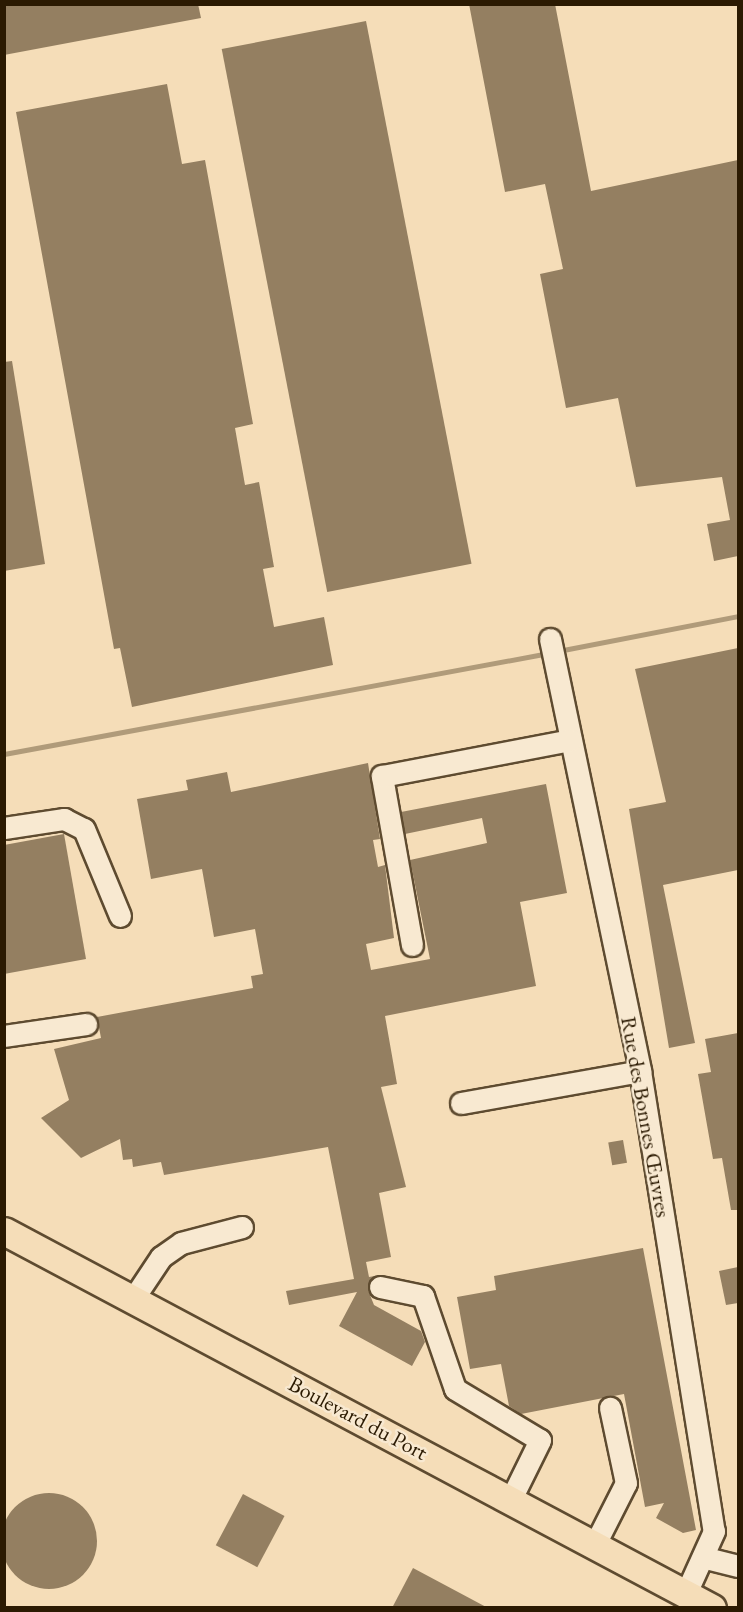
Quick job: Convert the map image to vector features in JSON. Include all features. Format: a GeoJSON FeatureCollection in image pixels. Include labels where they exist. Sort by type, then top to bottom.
{"type":"FeatureCollection","features":[{"type":"Feature","properties":{"kind":"main road","name":"Boulevard du Port"},"geometry":{"type":"LineString","coordinates":[[4,1231],[712,1608]]}},
{"type":"Feature","properties":{"kind":"lane","name":"Rue des Bonnes Œuvres"},"geometry":{"type":"LineString","coordinates":[[550,639],[640,1071],[714,1531],[706,1557],[686,1593]]}},
{"type":"Feature","properties":{"kind":"lane"},"geometry":{"type":"LineString","coordinates":[[412,945],[382,776],[571,740]]}},
{"type":"Feature","properties":{"kind":"lane"},"geometry":{"type":"LineString","coordinates":[[4,828],[64,819],[84,829],[120,916]]}},
{"type":"Feature","properties":{"kind":"lane"},"geometry":{"type":"LineString","coordinates":[[4,1036],[86,1024]]}},
{"type":"Feature","properties":{"kind":"lane"},"geometry":{"type":"LineString","coordinates":[[461,1102],[640,1071]]}},
{"type":"Feature","properties":{"kind":"lane"},"geometry":{"type":"LineString","coordinates":[[133,1299],[161,1257],[180,1243],[242,1227]]}},
{"type":"Feature","properties":{"kind":"lane"},"geometry":{"type":"LineString","coordinates":[[380,1287],[423,1296],[455,1389],[540,1440],[511,1499]]}},
{"type":"Feature","properties":{"kind":"lane"},"geometry":{"type":"LineString","coordinates":[[595,1544],[626,1483],[610,1408]]}},
{"type":"Feature","properties":{"kind":"lane"},"geometry":{"type":"LineString","coordinates":[[706,1557],[738,1566]]}},
{"type":"Feature","properties":{"kind":"building"},"geometry":{"type":"Polygon","coordinates":[[[4,4],[198,4],[201,18],[4,55],[4,4]]]}},
{"type":"Feature","properties":{"kind":"building"},"geometry":{"type":"Polygon","coordinates":[[[469,4],[555,4],[591,191],[738,160],[738,556],[714,561],[707,524],[730,520],[722,477],[636,487],[618,398],[566,408],[540,274],[563,269],[545,184],[505,192],[469,4]]]}},
{"type":"Feature","properties":{"kind":"building"},"geometry":{"type":"Polygon","coordinates":[[[366,21],[472,564],[327,592],[222,49],[366,21]]]}},
{"type":"Feature","properties":{"kind":"building"},"geometry":{"type":"Polygon","coordinates":[[[167,84],[182,164],[205,160],[253,424],[235,428],[245,485],[259,482],[274,567],[263,569],[274,627],[324,617],[333,665],[132,707],[120,648],[114,649],[16,112],[167,84]]]}},
{"type":"Feature","properties":{"kind":"building"},"geometry":{"type":"Polygon","coordinates":[[[12,361],[45,564],[4,571],[4,362],[12,361]]]}},
{"type":"Feature","properties":{"kind":"building"},"geometry":{"type":"Polygon","coordinates":[[[738,648],[738,870],[663,885],[695,1043],[669,1048],[629,809],[666,802],[635,669],[738,648]]]}},
{"type":"Feature","properties":{"kind":"building"},"geometry":{"type":"Polygon","coordinates":[[[368,763],[380,839],[373,840],[378,867],[385,865],[394,938],[366,944],[371,970],[430,959],[410,860],[487,843],[482,818],[405,834],[401,812],[546,784],[567,893],[520,902],[536,986],[385,1016],[397,1084],[381,1087],[406,1187],[379,1193],[391,1257],[366,1262],[369,1277],[375,1276],[368,1290],[374,1305],[421,1331],[425,1342],[412,1366],[339,1326],[357,1292],[289,1305],[286,1291],[354,1279],[328,1147],[164,1175],[161,1162],[133,1167],[132,1159],[123,1160],[120,1139],[81,1158],[41,1118],[69,1100],[54,1049],[101,1038],[97,1017],[253,988],[251,976],[263,974],[255,929],[214,937],[202,869],[151,879],[137,799],[188,790],[186,780],[227,772],[231,792],[368,763]]]}},
{"type":"Feature","properties":{"kind":"building"},"geometry":{"type":"Polygon","coordinates":[[[64,834],[86,959],[4,974],[4,845],[64,834]]]}},
{"type":"Feature","properties":{"kind":"building"},"geometry":{"type":"Polygon","coordinates":[[[738,1033],[738,1210],[731,1210],[722,1158],[713,1159],[698,1074],[711,1072],[705,1039],[738,1033]]]}},
{"type":"Feature","properties":{"kind":"building"},"geometry":{"type":"Polygon","coordinates":[[[623,1140],[627,1163],[612,1165],[608,1143],[623,1140]]]}},
{"type":"Feature","properties":{"kind":"building"},"geometry":{"type":"Polygon","coordinates":[[[643,1248],[696,1530],[683,1533],[656,1518],[664,1503],[645,1507],[624,1394],[521,1414],[509,1406],[501,1364],[470,1369],[457,1297],[496,1290],[494,1276],[643,1248]]]}},
{"type":"Feature","properties":{"kind":"building"},"geometry":{"type":"Polygon","coordinates":[[[738,1267],[738,1303],[726,1305],[719,1271],[738,1267]]]}},
{"type":"Feature","properties":{"kind":"building"},"geometry":{"type":"Polygon","coordinates":[[[49,1493],[67,1497],[83,1507],[93,1523],[97,1541],[93,1559],[83,1575],[67,1585],[49,1589],[31,1585],[15,1575],[5,1559],[1,1541],[5,1523],[15,1507],[31,1497],[49,1493]]]}},
{"type":"Feature","properties":{"kind":"building"},"geometry":{"type":"Polygon","coordinates":[[[243,1494],[284,1516],[257,1567],[216,1545],[243,1494]]]}},
{"type":"Feature","properties":{"kind":"building"},"geometry":{"type":"Polygon","coordinates":[[[413,1568],[488,1608],[392,1608],[413,1568]]]}},
{"type":"Feature","properties":{"kind":"waterway"},"geometry":{"type":"LineString","coordinates":[[558,651],[738,616]]}},
{"type":"Feature","properties":{"kind":"waterway"},"geometry":{"type":"LineString","coordinates":[[4,754],[549,653]]}}]}
